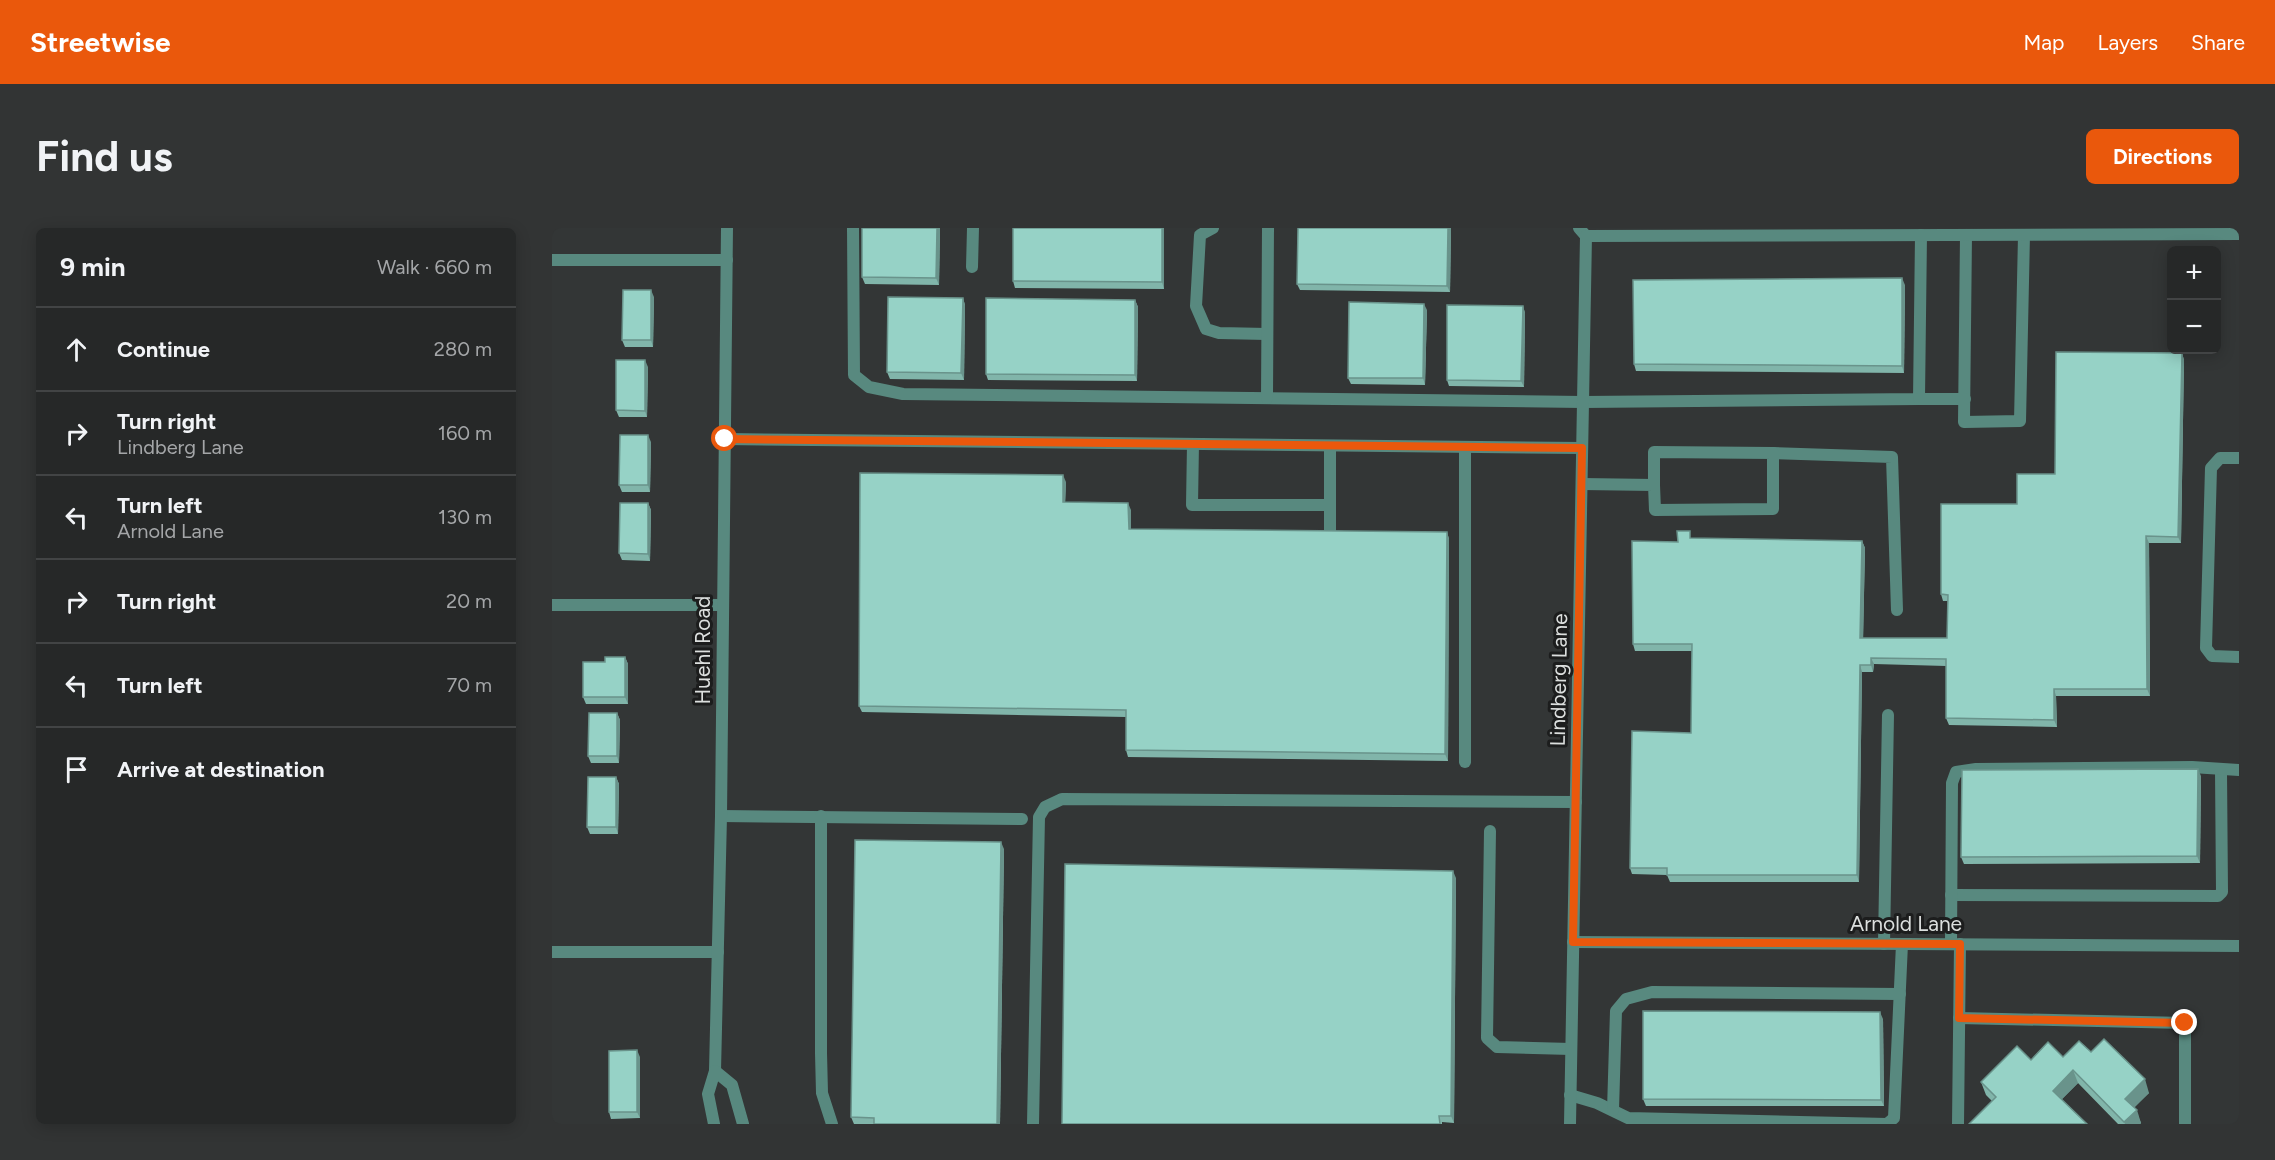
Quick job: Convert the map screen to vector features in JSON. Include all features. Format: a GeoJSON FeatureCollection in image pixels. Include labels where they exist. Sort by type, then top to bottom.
{"type":"FeatureCollection","features":[{"type":"Feature","properties":{"kind":"street","name":"Huehl Road"},"geometry":{"type":"LineString","coordinates":[[714,1124],[708,1094],[715,1071],[721,816],[727,228]]}},
{"type":"Feature","properties":{"kind":"street"},"geometry":{"type":"LineString","coordinates":[[853,228],[854,375],[869,387],[903,394],[1583,402],[1965,399]]}},
{"type":"Feature","properties":{"kind":"street"},"geometry":{"type":"LineString","coordinates":[[972,267],[973,228]]}},
{"type":"Feature","properties":{"kind":"street"},"geometry":{"type":"LineString","coordinates":[[1213,228],[1200,235],[1196,306],[1206,329],[1219,333],[1267,334]]}},
{"type":"Feature","properties":{"kind":"street"},"geometry":{"type":"LineString","coordinates":[[1267,398],[1268,228]]}},
{"type":"Feature","properties":{"kind":"street"},"geometry":{"type":"LineString","coordinates":[[1582,232],[1804,231],[1921,235],[2024,235],[2043,231],[2239,234]]}},
{"type":"Feature","properties":{"kind":"street","name":"Lindberg Lane"},"geometry":{"type":"LineString","coordinates":[[1570,1124],[1582,484],[1582,232]]}},
{"type":"Feature","properties":{"kind":"street"},"geometry":{"type":"LineString","coordinates":[[1919,399],[1921,235]]}},
{"type":"Feature","properties":{"kind":"street"},"geometry":{"type":"LineString","coordinates":[[1966,235],[1964,422],[2020,421],[2024,235]]}},
{"type":"Feature","properties":{"kind":"street"},"geometry":{"type":"LineString","coordinates":[[552,260],[727,260]]}},
{"type":"Feature","properties":{"kind":"street"},"geometry":{"type":"LineString","coordinates":[[725,439],[1582,448]]}},
{"type":"Feature","properties":{"kind":"street"},"geometry":{"type":"LineString","coordinates":[[1193,444],[1192,505],[1330,506]]}},
{"type":"Feature","properties":{"kind":"street"},"geometry":{"type":"LineString","coordinates":[[1330,446],[1330,534]]}},
{"type":"Feature","properties":{"kind":"street"},"geometry":{"type":"LineString","coordinates":[[1465,762],[1466,447]]}},
{"type":"Feature","properties":{"kind":"street"},"geometry":{"type":"LineString","coordinates":[[1773,453],[1773,509],[1654,510],[1654,452],[1773,453],[1892,457],[1897,610]]}},
{"type":"Feature","properties":{"kind":"street"},"geometry":{"type":"LineString","coordinates":[[2239,458],[2220,458],[2211,468],[2206,648],[2212,656],[2239,657]]}},
{"type":"Feature","properties":{"kind":"street"},"geometry":{"type":"LineString","coordinates":[[1582,484],[1654,485]]}},
{"type":"Feature","properties":{"kind":"street"},"geometry":{"type":"LineString","coordinates":[[552,605],[723,605]]}},
{"type":"Feature","properties":{"kind":"street"},"geometry":{"type":"LineString","coordinates":[[1884,944],[1888,715]]}},
{"type":"Feature","properties":{"kind":"street"},"geometry":{"type":"LineString","coordinates":[[1958,1124],[1959,1018],[1951,895],[1952,783],[1956,772],[1976,769],[2180,767],[2239,771]]}},
{"type":"Feature","properties":{"kind":"street"},"geometry":{"type":"LineString","coordinates":[[1951,895],[2218,896],[2222,892],[2221,771]]}},
{"type":"Feature","properties":{"kind":"street"},"geometry":{"type":"LineString","coordinates":[[1033,1124],[1039,817],[1045,807],[1062,800],[1576,802]]}},
{"type":"Feature","properties":{"kind":"street"},"geometry":{"type":"LineString","coordinates":[[721,816],[1022,819]]}},
{"type":"Feature","properties":{"kind":"street"},"geometry":{"type":"LineString","coordinates":[[821,816],[822,1093],[832,1124]]}},
{"type":"Feature","properties":{"kind":"street"},"geometry":{"type":"LineString","coordinates":[[1490,831],[1487,1038],[1497,1047],[1571,1048]]}},
{"type":"Feature","properties":{"kind":"street","name":"Arnold Lane"},"geometry":{"type":"LineString","coordinates":[[1573,942],[2239,946]]}},
{"type":"Feature","properties":{"kind":"street"},"geometry":{"type":"LineString","coordinates":[[1570,1095],[1597,1103],[1628,1118],[1887,1124],[1894,1118],[1902,944]]}},
{"type":"Feature","properties":{"kind":"street"},"geometry":{"type":"LineString","coordinates":[[552,952],[718,952]]}},
{"type":"Feature","properties":{"kind":"street"},"geometry":{"type":"LineString","coordinates":[[1612,1110],[1616,1011],[1626,999],[1652,992],[1900,994]]}},
{"type":"Feature","properties":{"kind":"street"},"geometry":{"type":"LineString","coordinates":[[1959,1018],[2185,1023],[2185,1124]]}},
{"type":"Feature","properties":{"kind":"street"},"geometry":{"type":"LineString","coordinates":[[715,1071],[732,1085],[743,1124]]}},
{"type":"Feature","properties":{"kind":"building"},"geometry":{"type":"Polygon","coordinates":[[[862,228],[937,228],[936,278],[862,277],[862,228]]]}},
{"type":"Feature","properties":{"kind":"building"},"geometry":{"type":"Polygon","coordinates":[[[1013,228],[1162,228],[1162,282],[1013,281],[1013,228]]]}},
{"type":"Feature","properties":{"kind":"building"},"geometry":{"type":"Polygon","coordinates":[[[1298,228],[1448,228],[1447,286],[1297,284],[1298,228]]]}},
{"type":"Feature","properties":{"kind":"building"},"geometry":{"type":"Polygon","coordinates":[[[1902,278],[1902,366],[1634,364],[1633,280],[1902,278]]]}},
{"type":"Feature","properties":{"kind":"building"},"geometry":{"type":"Polygon","coordinates":[[[623,290],[651,290],[651,340],[622,340],[623,290]]]}},
{"type":"Feature","properties":{"kind":"building"},"geometry":{"type":"Polygon","coordinates":[[[888,297],[963,298],[961,373],[887,372],[888,297]]]}},
{"type":"Feature","properties":{"kind":"building"},"geometry":{"type":"Polygon","coordinates":[[[986,298],[1135,300],[1135,375],[986,374],[986,298]]]}},
{"type":"Feature","properties":{"kind":"building"},"geometry":{"type":"Polygon","coordinates":[[[1349,302],[1424,304],[1423,378],[1348,378],[1349,302]]]}},
{"type":"Feature","properties":{"kind":"building"},"geometry":{"type":"Polygon","coordinates":[[[1447,305],[1523,306],[1521,381],[1447,380],[1447,305]]]}},
{"type":"Feature","properties":{"kind":"building"},"geometry":{"type":"Polygon","coordinates":[[[2056,352],[2182,354],[2178,537],[2146,536],[2147,689],[2054,689],[2054,720],[1946,718],[1946,659],[1871,658],[1871,665],[1860,665],[1857,875],[1667,875],[1667,868],[1630,868],[1632,731],[1691,733],[1692,644],[1633,644],[1632,541],[1678,542],[1677,531],[1690,531],[1690,538],[1862,541],[1860,638],[1947,638],[1948,595],[1941,594],[1941,504],[2017,504],[2017,474],[2055,474],[2056,352]]]}},
{"type":"Feature","properties":{"kind":"building"},"geometry":{"type":"Polygon","coordinates":[[[616,360],[645,360],[645,411],[616,410],[616,360]]]}},
{"type":"Feature","properties":{"kind":"building"},"geometry":{"type":"Polygon","coordinates":[[[620,435],[648,435],[648,485],[619,485],[620,435]]]}},
{"type":"Feature","properties":{"kind":"building"},"geometry":{"type":"Polygon","coordinates":[[[860,473],[1063,475],[1063,502],[1128,503],[1129,529],[1447,532],[1445,754],[1126,750],[1126,710],[859,706],[860,473]]]}},
{"type":"Feature","properties":{"kind":"building"},"geometry":{"type":"Polygon","coordinates":[[[620,503],[648,503],[648,554],[619,553],[620,503]]]}},
{"type":"Feature","properties":{"kind":"building"},"geometry":{"type":"Polygon","coordinates":[[[605,657],[625,657],[625,697],[583,697],[583,662],[605,662],[605,657]]]}},
{"type":"Feature","properties":{"kind":"building"},"geometry":{"type":"Polygon","coordinates":[[[589,713],[617,713],[617,756],[588,756],[589,713]]]}},
{"type":"Feature","properties":{"kind":"building"},"geometry":{"type":"Polygon","coordinates":[[[2198,769],[2197,856],[1961,857],[1962,770],[2198,769]]]}},
{"type":"Feature","properties":{"kind":"building"},"geometry":{"type":"Polygon","coordinates":[[[588,777],[616,777],[616,827],[587,827],[588,777]]]}},
{"type":"Feature","properties":{"kind":"building"},"geometry":{"type":"Polygon","coordinates":[[[855,840],[1001,842],[997,1124],[874,1124],[874,1118],[851,1117],[855,840]]]}},
{"type":"Feature","properties":{"kind":"building"},"geometry":{"type":"Polygon","coordinates":[[[1065,864],[1453,871],[1451,1116],[1439,1116],[1440,1124],[1062,1124],[1065,864]]]}},
{"type":"Feature","properties":{"kind":"building"},"geometry":{"type":"Polygon","coordinates":[[[1643,1011],[1880,1012],[1881,1100],[1643,1099],[1643,1011]]]}},
{"type":"Feature","properties":{"kind":"building"},"geometry":{"type":"Polygon","coordinates":[[[2104,1039],[2145,1079],[2125,1099],[2137,1110],[2124,1122],[2073,1070],[2053,1091],[2087,1124],[1969,1124],[1996,1097],[1981,1082],[2017,1046],[2031,1060],[2048,1042],[2063,1057],[2079,1041],[2091,1052],[2104,1039]]]}},
{"type":"Feature","properties":{"kind":"building"},"geometry":{"type":"Polygon","coordinates":[[[637,1050],[637,1112],[609,1112],[609,1051],[637,1050]]]}},
{"type":"Feature","properties":{"kind":"route"},"geometry":{"type":"LineString","coordinates":[[725,439],[1582,448],[1573,942],[1960,944],[1959,1018],[2185,1023]]}}]}
